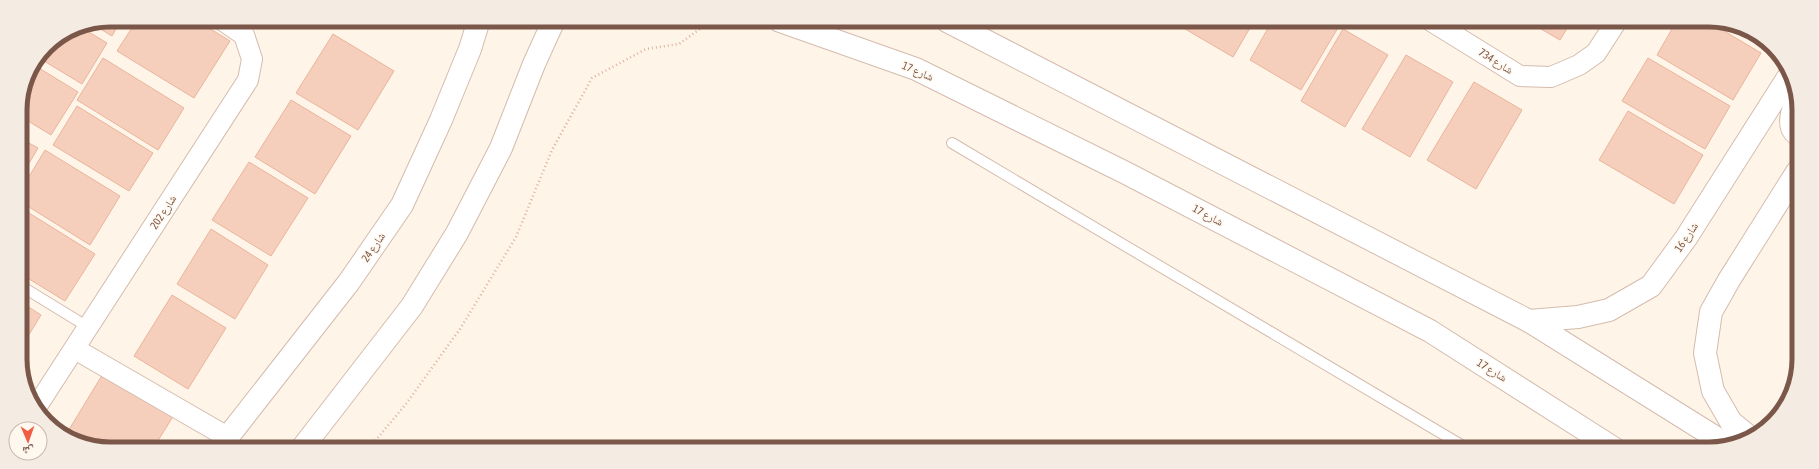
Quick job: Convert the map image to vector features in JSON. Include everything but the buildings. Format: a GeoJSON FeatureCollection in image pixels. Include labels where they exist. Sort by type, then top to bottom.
{"type":"FeatureCollection","features":[{"type":"Feature","properties":{"kind":"street","name":"شارع 202"},"geometry":{"type":"LineString","coordinates":[[40,403],[248,80],[252,59],[244,35],[232,27]]}},
{"type":"Feature","properties":{"kind":"street","name":"شارع 24"},"geometry":{"type":"LineString","coordinates":[[225,442],[349,282],[402,205],[442,120],[478,27]]}},
{"type":"Feature","properties":{"kind":"street"},"geometry":{"type":"LineString","coordinates":[[307,442],[412,306],[457,233],[501,148],[534,64],[551,27]]}},
{"type":"Feature","properties":{"kind":"street","name":"شارع 17"},"geometry":{"type":"LineString","coordinates":[[797,27],[916,69],[1126,173],[1430,331],[1604,442]]}},
{"type":"Feature","properties":{"kind":"street"},"geometry":{"type":"LineString","coordinates":[[959,27],[1529,321],[1721,441]]}},
{"type":"Feature","properties":{"kind":"street","name":"شارع 734"},"geometry":{"type":"LineString","coordinates":[[1439,27],[1520,76],[1551,77],[1579,65],[1596,53],[1613,27]]}},
{"type":"Feature","properties":{"kind":"street","name":"شارع 16"},"geometry":{"type":"LineString","coordinates":[[1529,321],[1578,317],[1609,310],[1651,286],[1686,238],[1786,80]]}},
{"type":"Feature","properties":{"kind":"street"},"geometry":{"type":"LineString","coordinates":[[1745,434],[1731,422],[1713,391],[1705,353],[1711,312],[1729,280],[1792,180]]}},
{"type":"Feature","properties":{"kind":"street"},"geometry":{"type":"LineString","coordinates":[[75,349],[222,442]]}},
{"type":"Feature","properties":{"kind":"lane"},"geometry":{"type":"LineString","coordinates":[[952,143],[1456,442]]}},
{"type":"Feature","properties":{"kind":"lane"},"geometry":{"type":"LineString","coordinates":[[27,290],[88,327]]}},
{"type":"Feature","properties":{"kind":"path"},"geometry":{"type":"LineString","coordinates":[[375,442],[406,404],[460,328],[516,237],[552,150],[592,78],[646,50],[679,44],[703,27]]}}]}
